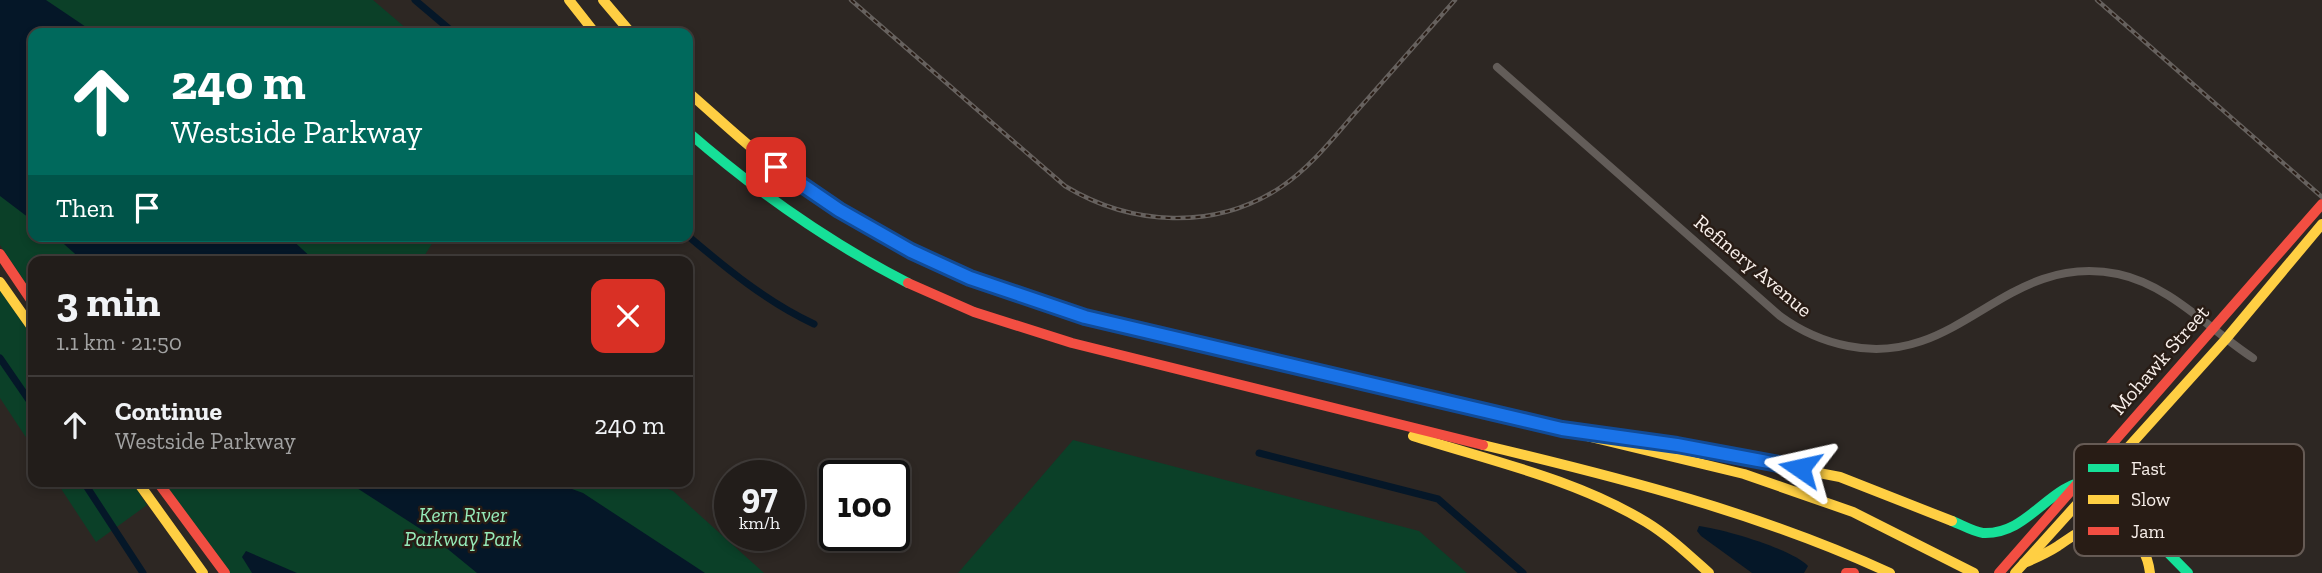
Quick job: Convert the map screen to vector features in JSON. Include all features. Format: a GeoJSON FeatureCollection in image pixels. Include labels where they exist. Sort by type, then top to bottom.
{"type":"FeatureCollection","features":[{"type":"Feature","properties":{"kind":"main road"},"geometry":{"type":"LineString","coordinates":[[569,0],[590,28]]}},
{"type":"Feature","properties":{"kind":"main road"},"geometry":{"type":"LineString","coordinates":[[603,0],[627,28]]}},
{"type":"Feature","properties":{"kind":"main road"},"geometry":{"type":"LineString","coordinates":[[693,96],[754,150],[809,190],[879,233],[970,278],[1085,317],[1744,474],[1928,541],[1989,573]]}},
{"type":"Feature","properties":{"kind":"main road"},"geometry":{"type":"LineString","coordinates":[[693,136],[790,215],[880,268],[940,298],[1042,337],[1623,477],[1718,503],[1816,539],[1890,573]]}},
{"type":"Feature","properties":{"kind":"main road","name":"Mohawk Street"},"geometry":{"type":"LineString","coordinates":[[2113,444],[2322,204]]}},
{"type":"Feature","properties":{"kind":"main road","name":"Mohawk Street"},"geometry":{"type":"LineString","coordinates":[[2131,444],[2225,340],[2322,224]]}},
{"type":"Feature","properties":{"kind":"main road"},"geometry":{"type":"LineString","coordinates":[[0,254],[28,296]]}},
{"type":"Feature","properties":{"kind":"main road"},"geometry":{"type":"LineString","coordinates":[[0,282],[28,323]]}},
{"type":"Feature","properties":{"kind":"main road"},"geometry":{"type":"LineString","coordinates":[[1319,405],[1596,497],[1647,523],[1709,573]]}},
{"type":"Feature","properties":{"kind":"main road"},"geometry":{"type":"LineString","coordinates":[[1562,429],[1664,442],[1820,472],[1868,486],[1982,533],[2001,533],[2018,526],[2063,490],[2074,485]]}},
{"type":"Feature","properties":{"kind":"main road"},"geometry":{"type":"LineString","coordinates":[[141,487],[203,573]]}},
{"type":"Feature","properties":{"kind":"main road"},"geometry":{"type":"LineString","coordinates":[[161,487],[225,573]]}},
{"type":"Feature","properties":{"kind":"main road","name":"Mohawk Street"},"geometry":{"type":"LineString","coordinates":[[2009,571],[2074,491]]}},
{"type":"Feature","properties":{"kind":"main road","name":"Mohawk Street"},"geometry":{"type":"LineString","coordinates":[[2009,571],[2024,563],[2074,507]]}},
{"type":"Feature","properties":{"kind":"main road"},"geometry":{"type":"LineString","coordinates":[[1853,512],[1974,573]]}},
{"type":"Feature","properties":{"kind":"main road"},"geometry":{"type":"LineString","coordinates":[[2024,563],[2048,552],[2074,532]]}},
{"type":"Feature","properties":{"kind":"main road"},"geometry":{"type":"LineString","coordinates":[[2171,556],[2188,573]]}},
{"type":"Feature","properties":{"kind":"main road"},"geometry":{"type":"LineString","coordinates":[[1846,573],[1854,573]]}},
{"type":"Feature","properties":{"kind":"street","name":"Refinery Avenue"},"geometry":{"type":"LineString","coordinates":[[1497,67],[1780,316],[1813,337],[1859,348],[1903,348],[1947,332],[2011,291],[2038,279],[2062,273],[2093,271],[2141,282],[2165,294],[2253,358]]}},
{"type":"Feature","properties":{"kind":"green space"},"geometry":{"type":"Polygon","coordinates":[[[0,0],[373,0],[406,28],[28,28],[28,242],[433,242],[424,256],[28,256],[28,287],[0,245],[0,0]]]}},
{"type":"Feature","properties":{"kind":"green space"},"geometry":{"type":"Polygon","coordinates":[[[0,290],[28,331],[28,440],[0,398],[0,290]]]}},
{"type":"Feature","properties":{"kind":"green space"},"geometry":{"type":"Polygon","coordinates":[[[1073,440],[1419,531],[1467,573],[958,573],[1073,440]]]}},
{"type":"Feature","properties":{"kind":"green space"},"geometry":{"type":"Polygon","coordinates":[[[60,487],[135,487],[147,505],[96,542],[60,487]]]}},
{"type":"Feature","properties":{"kind":"green space","name":"Kern River Parkway Park"},"geometry":{"type":"Polygon","coordinates":[[[166,487],[663,487],[673,491],[714,528],[714,551],[740,551],[764,573],[230,573],[166,487]]]}},
{"type":"Feature","properties":{"kind":"water"},"geometry":{"type":"Polygon","coordinates":[[[0,0],[46,0],[88,28],[28,28],[28,217],[0,196],[0,0]]]}},
{"type":"Feature","properties":{"kind":"water"},"geometry":{"type":"Polygon","coordinates":[[[62,242],[294,242],[310,256],[77,256],[62,242]]]}},
{"type":"Feature","properties":{"kind":"water"},"geometry":{"type":"Polygon","coordinates":[[[355,487],[566,487],[583,493],[705,573],[477,573],[433,537],[355,487]]]}},
{"type":"Feature","properties":{"kind":"water"},"geometry":{"type":"Polygon","coordinates":[[[1699,526],[1740,535],[1773,547],[1808,566],[1804,573],[1752,573],[1701,536],[1697,531],[1699,526]]]}},
{"type":"Feature","properties":{"kind":"water"},"geometry":{"type":"Polygon","coordinates":[[[246,551],[297,573],[252,573],[242,557],[246,551]]]}},
{"type":"Feature","properties":{"kind":"waterway"},"geometry":{"type":"LineString","coordinates":[[415,0],[448,28]]}},
{"type":"Feature","properties":{"kind":"waterway"},"geometry":{"type":"LineString","coordinates":[[693,240],[764,295],[814,324]]}},
{"type":"Feature","properties":{"kind":"waterway"},"geometry":{"type":"LineString","coordinates":[[0,358],[28,399]]}},
{"type":"Feature","properties":{"kind":"waterway"},"geometry":{"type":"LineString","coordinates":[[1259,453],[1438,499],[1523,573]]}},
{"type":"Feature","properties":{"kind":"waterway"},"geometry":{"type":"LineString","coordinates":[[87,487],[143,573]]}},
{"type":"Feature","properties":{"kind":"railway"},"geometry":{"type":"LineString","coordinates":[[851,0],[1065,186],[1117,209],[1173,218],[1201,217],[1229,211],[1255,201],[1292,179],[1321,152],[1455,0]]}},
{"type":"Feature","properties":{"kind":"railway"},"geometry":{"type":"LineString","coordinates":[[2097,0],[2322,197]]}},
{"type":"Feature","properties":{"kind":"traffic: fast"},"geometry":{"type":"LineString","coordinates":[[693,136],[740,175],[821,233],[908,283]]}},
{"type":"Feature","properties":{"kind":"traffic: fast"},"geometry":{"type":"LineString","coordinates":[[936,261],[970,278],[1085,317],[1405,392]]}},
{"type":"Feature","properties":{"kind":"traffic: fast"},"geometry":{"type":"LineString","coordinates":[[1952,521],[1983,533],[1999,532],[2026,518],[2074,485]]}},
{"type":"Feature","properties":{"kind":"traffic: fast"},"geometry":{"type":"LineString","coordinates":[[2171,556],[2188,573]]}},
{"type":"Feature","properties":{"kind":"traffic: slow"},"geometry":{"type":"LineString","coordinates":[[569,0],[591,28]]}},
{"type":"Feature","properties":{"kind":"traffic: slow"},"geometry":{"type":"LineString","coordinates":[[603,0],[627,28]]}},
{"type":"Feature","properties":{"kind":"traffic: slow"},"geometry":{"type":"LineString","coordinates":[[693,96],[753,149],[818,196],[864,224],[936,261]]}},
{"type":"Feature","properties":{"kind":"traffic: slow"},"geometry":{"type":"LineString","coordinates":[[2131,444],[2225,340],[2322,224]]}},
{"type":"Feature","properties":{"kind":"traffic: slow"},"geometry":{"type":"LineString","coordinates":[[0,282],[28,322]]}},
{"type":"Feature","properties":{"kind":"traffic: slow"},"geometry":{"type":"LineString","coordinates":[[1405,392],[1744,474],[1853,512],[1974,573]]}},
{"type":"Feature","properties":{"kind":"traffic: slow"},"geometry":{"type":"LineString","coordinates":[[1413,436],[1532,472],[1591,494],[1663,533],[1709,573]]}},
{"type":"Feature","properties":{"kind":"traffic: slow"},"geometry":{"type":"LineString","coordinates":[[1630,437],[1840,477],[1952,521]]}},
{"type":"Feature","properties":{"kind":"traffic: slow"},"geometry":{"type":"LineString","coordinates":[[1483,445],[1690,499],[1791,532],[1890,573]]}},
{"type":"Feature","properties":{"kind":"traffic: slow"},"geometry":{"type":"LineString","coordinates":[[141,487],[203,573]]}},
{"type":"Feature","properties":{"kind":"traffic: slow"},"geometry":{"type":"LineString","coordinates":[[2015,573],[2074,508]]}},
{"type":"Feature","properties":{"kind":"traffic: slow"},"geometry":{"type":"LineString","coordinates":[[2024,563],[2074,536]]}},
{"type":"Feature","properties":{"kind":"traffic: slow"},"geometry":{"type":"LineString","coordinates":[[2146,556],[2150,573]]}},
{"type":"Feature","properties":{"kind":"traffic: jam"},"geometry":{"type":"LineString","coordinates":[[2112,444],[2322,204]]}},
{"type":"Feature","properties":{"kind":"traffic: jam"},"geometry":{"type":"LineString","coordinates":[[0,254],[28,296]]}},
{"type":"Feature","properties":{"kind":"traffic: jam"},"geometry":{"type":"LineString","coordinates":[[908,283],[974,312],[1072,343],[1483,445]]}},
{"type":"Feature","properties":{"kind":"traffic: jam"},"geometry":{"type":"LineString","coordinates":[[161,487],[225,573]]}},
{"type":"Feature","properties":{"kind":"traffic: jam"},"geometry":{"type":"LineString","coordinates":[[1999,573],[2074,487]]}},
{"type":"Feature","properties":{"kind":"traffic: jam"},"geometry":{"type":"LineString","coordinates":[[1846,573],[1854,573]]}},
{"type":"Feature","properties":{"kind":"route"},"geometry":{"type":"LineString","coordinates":[[776,167],[839,210],[911,251],[970,278],[1085,317],[1562,429],[1624,436],[1800,468]]}}]}
